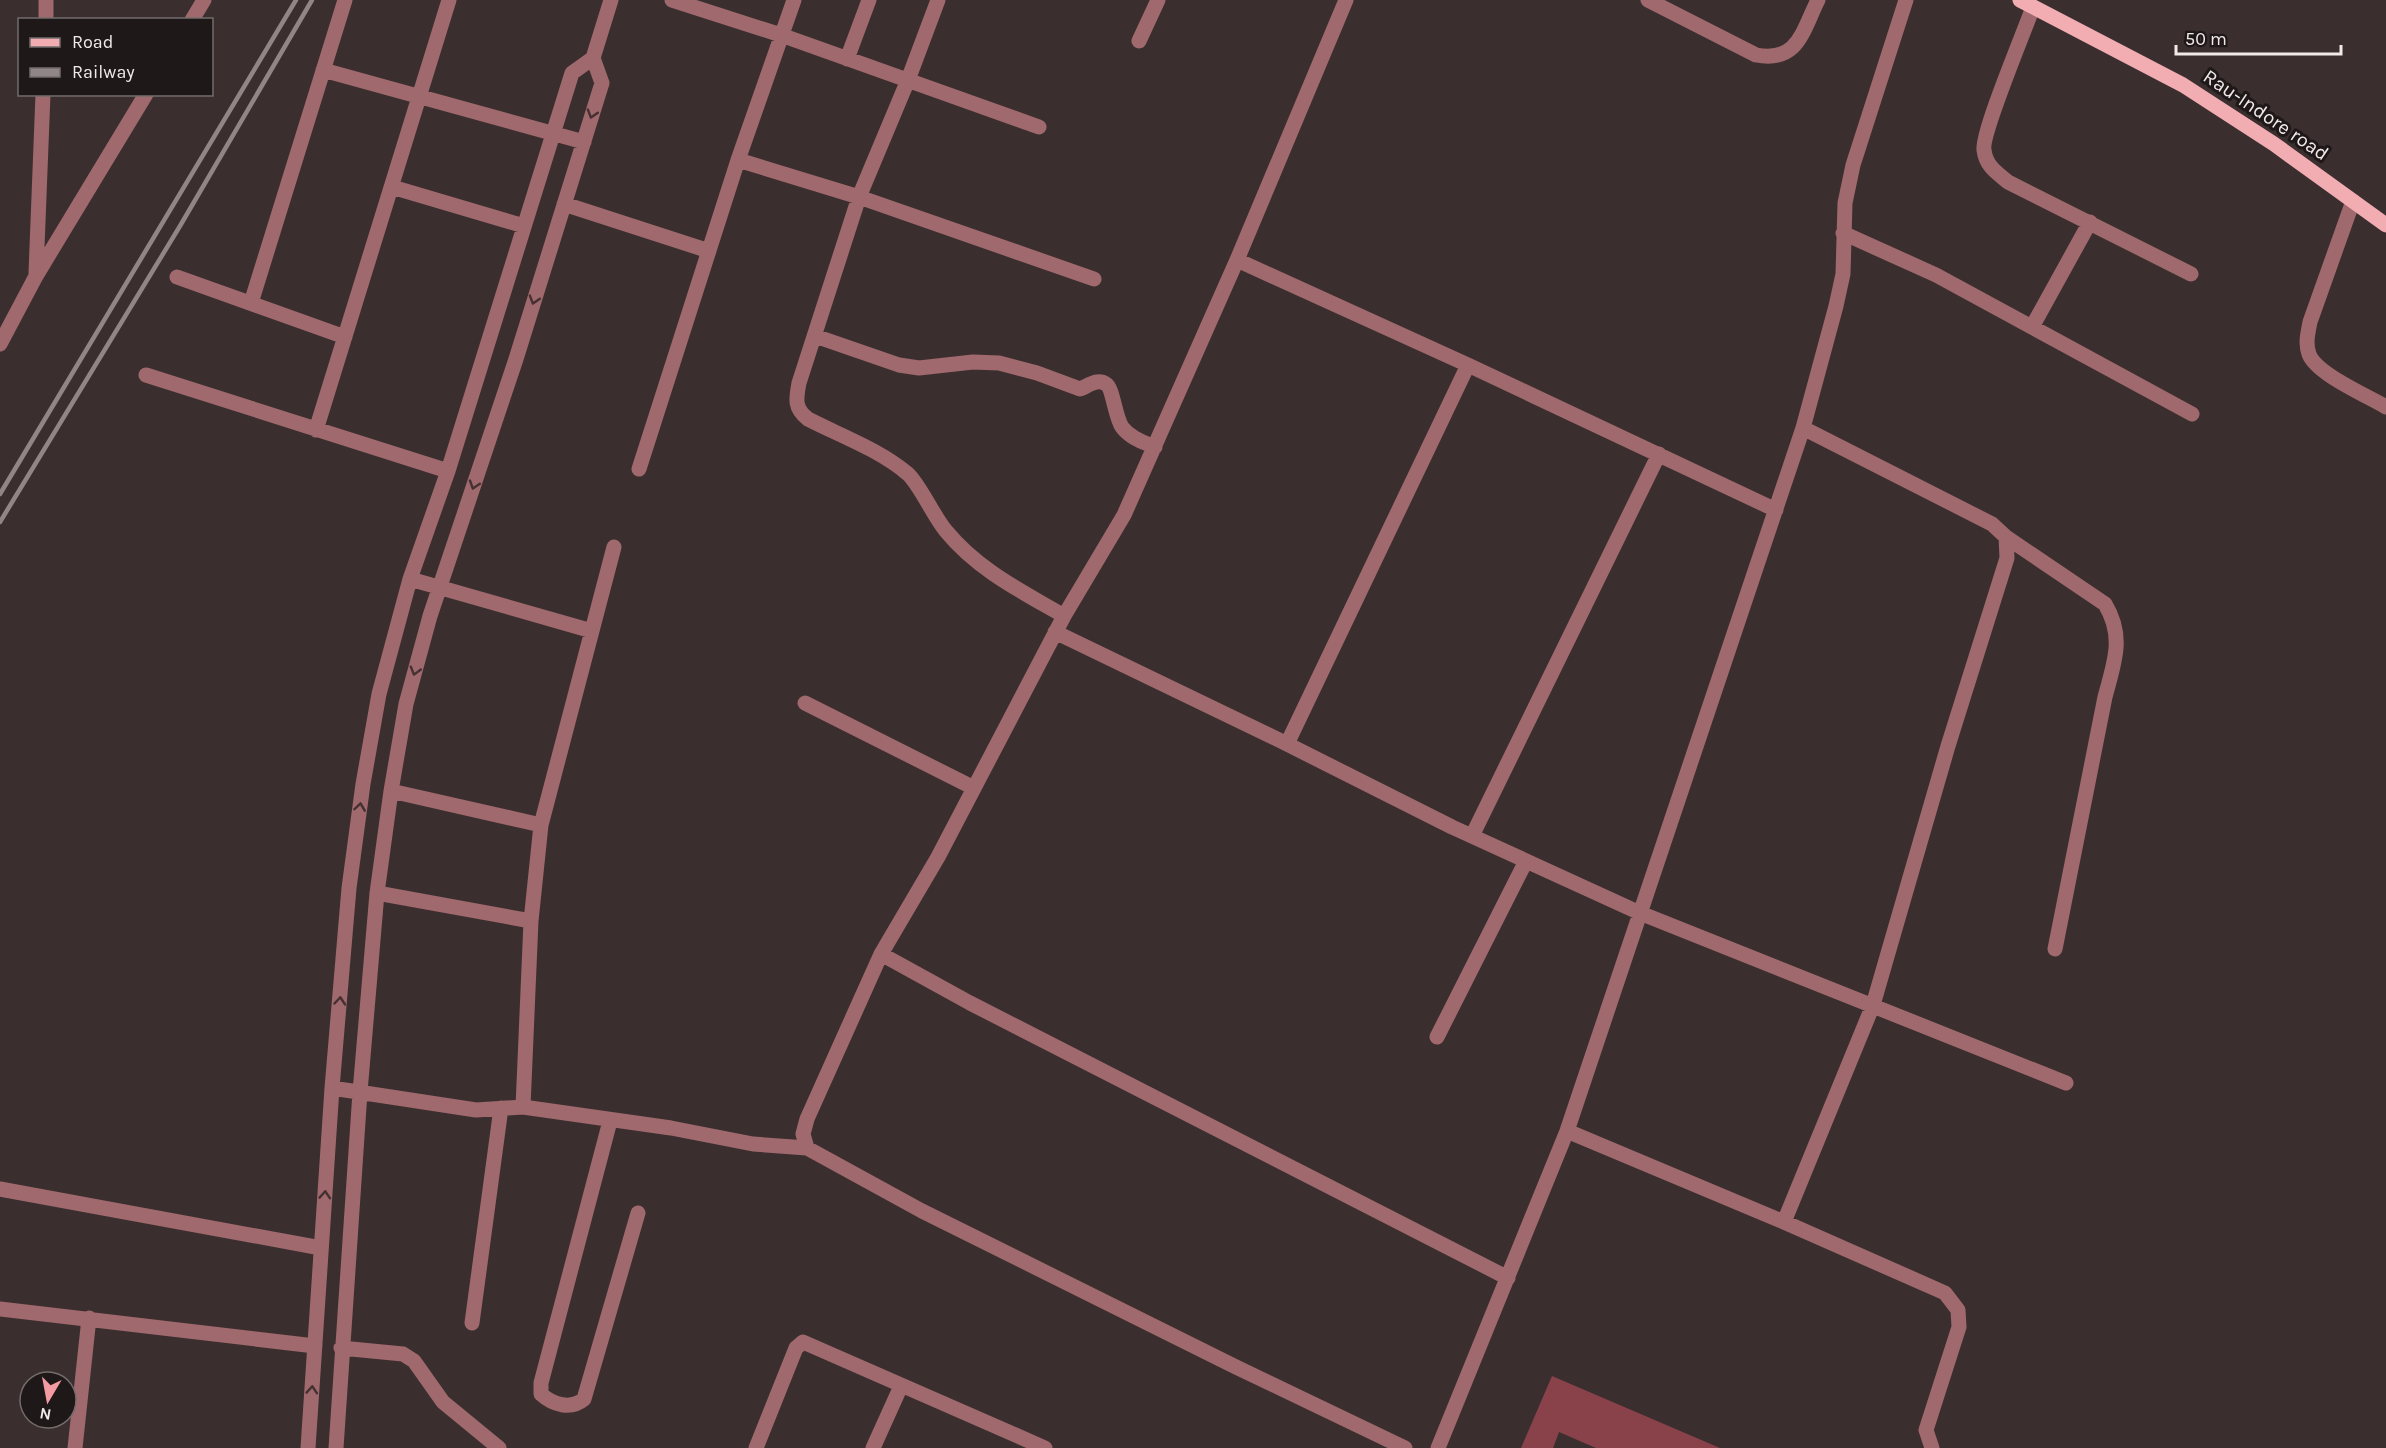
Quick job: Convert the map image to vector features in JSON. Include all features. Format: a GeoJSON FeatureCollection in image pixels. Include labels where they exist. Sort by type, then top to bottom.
{"type":"FeatureCollection","features":[{"type":"Feature","properties":{"kind":"main road","name":"Rau-Indore road"},"geometry":{"type":"LineString","coordinates":[[2027,3],[2183,85],[2274,144],[2386,225]]}},
{"type":"Feature","properties":{"kind":"street"},"geometry":{"type":"LineString","coordinates":[[46,0],[46,18]]}},
{"type":"Feature","properties":{"kind":"street"},"geometry":{"type":"LineString","coordinates":[[193,18],[204,0]]}},
{"type":"Feature","properties":{"kind":"street"},"geometry":{"type":"LineString","coordinates":[[251,303],[345,0]]}},
{"type":"Feature","properties":{"kind":"street"},"geometry":{"type":"LineString","coordinates":[[316,430],[449,0]]}},
{"type":"Feature","properties":{"kind":"street"},"geometry":{"type":"LineString","coordinates":[[336,1448],[341,1348],[377,893],[406,704],[440,588],[602,83],[594,58],[611,0]]}},
{"type":"Feature","properties":{"kind":"street"},"geometry":{"type":"LineString","coordinates":[[672,0],[781,35],[1039,127]]}},
{"type":"Feature","properties":{"kind":"street"},"geometry":{"type":"LineString","coordinates":[[639,468],[738,160],[794,0]]}},
{"type":"Feature","properties":{"kind":"street"},"geometry":{"type":"LineString","coordinates":[[847,59],[869,0]]}},
{"type":"Feature","properties":{"kind":"street"},"geometry":{"type":"LineString","coordinates":[[938,0],[908,80],[859,197],[799,382],[796,401],[799,412],[808,419],[889,460],[910,476],[945,530],[987,571],[1064,616]]}},
{"type":"Feature","properties":{"kind":"street"},"geometry":{"type":"LineString","coordinates":[[1139,41],[1158,0]]}},
{"type":"Feature","properties":{"kind":"street"},"geometry":{"type":"LineString","coordinates":[[807,1148],[803,1134],[807,1119],[881,954],[938,857],[1055,632],[1124,515],[1237,260],[1346,0]]}},
{"type":"Feature","properties":{"kind":"street"},"geometry":{"type":"LineString","coordinates":[[1648,0],[1756,55],[1773,58],[1785,54],[1795,46],[1818,0]]}},
{"type":"Feature","properties":{"kind":"street"},"geometry":{"type":"LineString","coordinates":[[1438,1448],[1567,1131],[1803,428],[1843,274],[1845,203],[1853,165],[1906,0]]}},
{"type":"Feature","properties":{"kind":"street"},"geometry":{"type":"LineString","coordinates":[[2027,3],[1988,126],[1983,148],[1989,167],[2008,182],[2191,274]]}},
{"type":"Feature","properties":{"kind":"street"},"geometry":{"type":"LineString","coordinates":[[308,1448],[332,1088],[349,888],[363,784],[379,694],[410,579],[448,471],[501,306],[572,73],[594,58]]}},
{"type":"Feature","properties":{"kind":"street"},"geometry":{"type":"LineString","coordinates":[[323,70],[584,142]]}},
{"type":"Feature","properties":{"kind":"street"},"geometry":{"type":"LineString","coordinates":[[36,276],[43,96]]}},
{"type":"Feature","properties":{"kind":"street"},"geometry":{"type":"LineString","coordinates":[[0,344],[36,276],[145,96]]}},
{"type":"Feature","properties":{"kind":"street"},"geometry":{"type":"LineString","coordinates":[[738,160],[859,197],[1094,279]]}},
{"type":"Feature","properties":{"kind":"street"},"geometry":{"type":"LineString","coordinates":[[392,187],[524,226]]}},
{"type":"Feature","properties":{"kind":"street"},"geometry":{"type":"LineString","coordinates":[[2353,201],[2310,322],[2307,340],[2310,356],[2322,370],[2386,407]]}},
{"type":"Feature","properties":{"kind":"street"},"geometry":{"type":"LineString","coordinates":[[564,204],[709,251]]}},
{"type":"Feature","properties":{"kind":"street"},"geometry":{"type":"LineString","coordinates":[[2032,327],[2090,222]]}},
{"type":"Feature","properties":{"kind":"street"},"geometry":{"type":"LineString","coordinates":[[1843,233],[1936,275],[2192,414]]}},
{"type":"Feature","properties":{"kind":"street"},"geometry":{"type":"LineString","coordinates":[[1237,260],[1468,365],[1776,510]]}},
{"type":"Feature","properties":{"kind":"street"},"geometry":{"type":"LineString","coordinates":[[177,277],[345,337]]}},
{"type":"Feature","properties":{"kind":"street"},"geometry":{"type":"LineString","coordinates":[[815,336],[899,365],[920,368],[986,362],[1037,373],[1080,389],[1093,382],[1107,384],[1111,388],[1115,413],[1122,427],[1133,437],[1155,447]]}},
{"type":"Feature","properties":{"kind":"street"},"geometry":{"type":"LineString","coordinates":[[1287,744],[1468,365]]}},
{"type":"Feature","properties":{"kind":"street"},"geometry":{"type":"LineString","coordinates":[[146,375],[448,471]]}},
{"type":"Feature","properties":{"kind":"street"},"geometry":{"type":"LineString","coordinates":[[1803,428],[1992,524],[2006,537],[2105,604],[2114,619],[2118,636],[2115,660],[2105,697],[2055,949]]}},
{"type":"Feature","properties":{"kind":"street"},"geometry":{"type":"LineString","coordinates":[[1472,836],[1659,454]]}},
{"type":"Feature","properties":{"kind":"street"},"geometry":{"type":"LineString","coordinates":[[1784,1222],[1873,1005],[1948,746],[2007,558],[2006,537]]}},
{"type":"Feature","properties":{"kind":"street"},"geometry":{"type":"LineString","coordinates":[[523,1107],[531,921],[542,825],[614,547]]}},
{"type":"Feature","properties":{"kind":"street"},"geometry":{"type":"LineString","coordinates":[[410,579],[592,631]]}},
{"type":"Feature","properties":{"kind":"street"},"geometry":{"type":"LineString","coordinates":[[1055,632],[1472,836],[1640,913],[2066,1083]]}},
{"type":"Feature","properties":{"kind":"street"},"geometry":{"type":"LineString","coordinates":[[806,702],[974,788]]}},
{"type":"Feature","properties":{"kind":"street"},"geometry":{"type":"LineString","coordinates":[[391,791],[542,825]]}},
{"type":"Feature","properties":{"kind":"street"},"geometry":{"type":"LineString","coordinates":[[1437,1037],[1526,861]]}},
{"type":"Feature","properties":{"kind":"street"},"geometry":{"type":"LineString","coordinates":[[377,893],[531,921]]}},
{"type":"Feature","properties":{"kind":"street"},"geometry":{"type":"LineString","coordinates":[[881,954],[970,1003],[1508,1278]]}},
{"type":"Feature","properties":{"kind":"street"},"geometry":{"type":"LineString","coordinates":[[332,1088],[476,1110],[523,1107],[671,1128],[753,1144],[807,1148],[922,1211],[1405,1448]]}},
{"type":"Feature","properties":{"kind":"street"},"geometry":{"type":"LineString","coordinates":[[472,1323],[501,1108]]}},
{"type":"Feature","properties":{"kind":"street"},"geometry":{"type":"LineString","coordinates":[[610,1121],[541,1383],[541,1394],[548,1400],[569,1406],[577,1405],[584,1399],[638,1213]]}},
{"type":"Feature","properties":{"kind":"street"},"geometry":{"type":"LineString","coordinates":[[1567,1131],[1784,1222],[1945,1293],[1958,1310],[1959,1327],[1926,1430],[1932,1448]]}},
{"type":"Feature","properties":{"kind":"street"},"geometry":{"type":"LineString","coordinates":[[0,1189],[321,1248]]}},
{"type":"Feature","properties":{"kind":"street"},"geometry":{"type":"LineString","coordinates":[[0,1309],[315,1346]]}},
{"type":"Feature","properties":{"kind":"street"},"geometry":{"type":"LineString","coordinates":[[75,1448],[89,1318]]}},
{"type":"Feature","properties":{"kind":"street"},"geometry":{"type":"LineString","coordinates":[[756,1448],[796,1348],[803,1342],[1022,1443],[1046,1448]]}},
{"type":"Feature","properties":{"kind":"street"},"geometry":{"type":"LineString","coordinates":[[341,1348],[402,1354],[414,1361],[443,1402],[499,1448]]}},
{"type":"Feature","properties":{"kind":"street"},"geometry":{"type":"LineString","coordinates":[[873,1448],[901,1386]]}},
{"type":"Feature","properties":{"kind":"building"},"geometry":{"type":"Polygon","coordinates":[[[1552,1376],[1720,1448],[1596,1448],[1559,1432],[1553,1448],[1521,1448],[1552,1376]]]}},
{"type":"Feature","properties":{"kind":"railway"},"geometry":{"type":"LineString","coordinates":[[0,494],[296,0]]}},
{"type":"Feature","properties":{"kind":"railway"},"geometry":{"type":"LineString","coordinates":[[0,522],[180,226],[312,0]]}}]}
